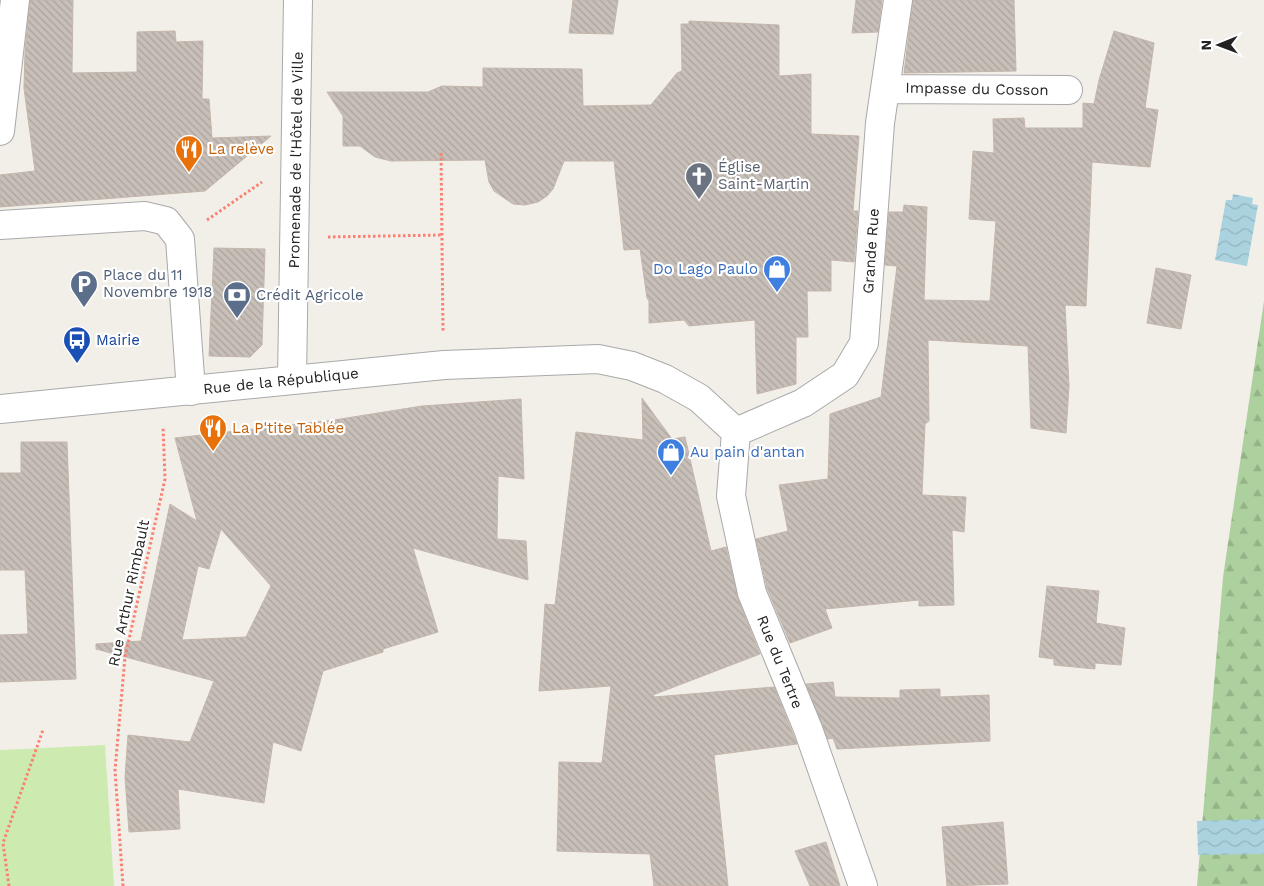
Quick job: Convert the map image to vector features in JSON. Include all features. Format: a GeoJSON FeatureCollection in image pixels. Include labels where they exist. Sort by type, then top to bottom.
{"type":"FeatureCollection","features":[{"type":"Feature","properties":{"kind":"street"},"geometry":{"type":"LineString","coordinates":[[0,131],[15,0]]}},
{"type":"Feature","properties":{"kind":"street","name":"Promenade de l'Hôtel de Ville"},"geometry":{"type":"LineString","coordinates":[[292,379],[298,0]]}},
{"type":"Feature","properties":{"kind":"street","name":"Grande Rue"},"geometry":{"type":"LineString","coordinates":[[736,432],[803,403],[844,375],[864,343],[880,123],[898,0]]}},
{"type":"Feature","properties":{"kind":"street","name":"Impasse du Cosson"},"geometry":{"type":"LineString","coordinates":[[885,89],[1068,90]]}},
{"type":"Feature","properties":{"kind":"street"},"geometry":{"type":"LineString","coordinates":[[0,225],[144,216],[166,221],[180,239],[191,391]]}},
{"type":"Feature","properties":{"kind":"street","name":"Rue de la République"},"geometry":{"type":"LineString","coordinates":[[0,409],[444,365],[561,358],[598,359],[632,366],[665,379],[699,398],[736,432]]}},
{"type":"Feature","properties":{"kind":"street","name":"Rue du Tertre"},"geometry":{"type":"LineString","coordinates":[[736,432],[731,496],[752,593],[808,729],[862,886]]}},
{"type":"Feature","properties":{"kind":"path"},"geometry":{"type":"LineString","coordinates":[[441,153],[444,365]]}},
{"type":"Feature","properties":{"kind":"path"},"geometry":{"type":"LineString","coordinates":[[180,239],[296,158]]}},
{"type":"Feature","properties":{"kind":"path"},"geometry":{"type":"LineString","coordinates":[[295,237],[442,235]]}},
{"type":"Feature","properties":{"kind":"path","name":"Rue Arthur Rimbault"},"geometry":{"type":"LineString","coordinates":[[122,886],[115,770],[125,656],[164,479],[162,394]]}},
{"type":"Feature","properties":{"kind":"path"},"geometry":{"type":"LineString","coordinates":[[9,886],[3,843],[43,730]]}},
{"type":"Feature","properties":{"kind":"green space"},"geometry":{"type":"Polygon","coordinates":[[[1264,301],[1264,886],[1197,886],[1223,577],[1264,301]]]}},
{"type":"Feature","properties":{"kind":"green space"},"geometry":{"type":"Polygon","coordinates":[[[105,745],[114,886],[0,886],[0,750],[105,745]]]}},
{"type":"Feature","properties":{"kind":"water"},"geometry":{"type":"Polygon","coordinates":[[[1233,194],[1253,198],[1252,204],[1258,205],[1247,266],[1215,260],[1226,200],[1232,200],[1233,194]]]}},
{"type":"Feature","properties":{"kind":"water"},"geometry":{"type":"Polygon","coordinates":[[[1264,819],[1264,854],[1198,855],[1197,821],[1264,819]]]}},
{"type":"Feature","properties":{"kind":"building"},"geometry":{"type":"Polygon","coordinates":[[[30,0],[73,0],[72,73],[137,72],[137,32],[175,31],[176,42],[203,41],[202,99],[209,99],[212,138],[271,136],[205,191],[0,207],[0,175],[35,171],[24,88],[30,0]]]}},
{"type":"Feature","properties":{"kind":"building"},"geometry":{"type":"Polygon","coordinates":[[[573,0],[618,0],[613,34],[569,33],[573,0]]]}},
{"type":"Feature","properties":{"kind":"building"},"geometry":{"type":"Polygon","coordinates":[[[856,0],[882,0],[878,32],[852,33],[856,0]]]}},
{"type":"Feature","properties":{"kind":"building"},"geometry":{"type":"Polygon","coordinates":[[[913,0],[1014,0],[1016,71],[904,73],[913,0]]]}},
{"type":"Feature","properties":{"kind":"building"},"geometry":{"type":"Polygon","coordinates":[[[689,21],[779,25],[779,76],[811,74],[811,134],[859,136],[853,211],[858,211],[854,262],[831,260],[831,291],[807,291],[808,337],[796,337],[796,384],[757,394],[755,320],[689,326],[684,320],[649,323],[649,301],[640,249],[624,250],[614,161],[564,161],[553,189],[547,196],[538,202],[525,205],[513,204],[494,191],[489,182],[485,160],[391,161],[375,157],[360,146],[343,146],[343,116],[327,92],[428,92],[442,86],[483,87],[483,68],[582,69],[583,106],[651,105],[677,73],[682,71],[681,24],[689,24],[689,21]]]}},
{"type":"Feature","properties":{"kind":"building"},"geometry":{"type":"Polygon","coordinates":[[[1114,31],[1154,43],[1145,108],[1158,110],[1150,167],[1092,162],[1086,306],[1065,305],[1069,386],[1066,433],[1031,428],[1028,346],[928,340],[929,421],[925,424],[922,495],[966,497],[964,532],[952,530],[954,605],[919,606],[919,600],[825,609],[832,628],[790,643],[767,588],[756,539],[788,531],[779,485],[828,479],[830,414],[881,397],[897,266],[885,265],[889,212],[903,212],[904,205],[927,207],[924,300],[990,301],[996,221],[969,219],[973,151],[994,153],[993,119],[1024,118],[1025,128],[1083,128],[1083,103],[1094,104],[1099,80],[1114,31]]]}},
{"type":"Feature","properties":{"kind":"building","name":"Crédit Agricole"},"geometry":{"type":"Polygon","coordinates":[[[214,248],[265,249],[262,345],[250,357],[209,356],[214,248]]]}},
{"type":"Feature","properties":{"kind":"building"},"geometry":{"type":"Polygon","coordinates":[[[1156,268],[1191,275],[1181,329],[1147,323],[1156,268]]]}},
{"type":"Feature","properties":{"kind":"building"},"geometry":{"type":"Polygon","coordinates":[[[642,398],[672,439],[685,437],[711,551],[726,547],[738,599],[760,654],[653,695],[654,697],[774,687],[797,744],[714,755],[728,886],[654,886],[650,854],[557,851],[559,762],[602,763],[611,686],[539,691],[545,604],[555,605],[576,432],[643,440],[642,398]]]}},
{"type":"Feature","properties":{"kind":"building"},"geometry":{"type":"Polygon","coordinates":[[[521,399],[524,479],[498,476],[497,539],[526,541],[528,580],[413,548],[438,632],[383,649],[383,652],[323,671],[301,751],[273,742],[264,803],[178,789],[180,829],[129,832],[125,777],[128,735],[190,742],[214,681],[96,649],[96,644],[141,641],[170,504],[197,521],[175,438],[334,420],[422,406],[521,399]],[[221,529],[209,569],[198,566],[182,640],[246,637],[271,586],[221,529]]]}},
{"type":"Feature","properties":{"kind":"building"},"geometry":{"type":"Polygon","coordinates":[[[21,442],[67,442],[76,679],[0,682],[0,635],[28,634],[25,570],[0,570],[0,473],[21,473],[21,442]]]}},
{"type":"Feature","properties":{"kind":"building"},"geometry":{"type":"Polygon","coordinates":[[[1047,586],[1099,591],[1096,623],[1125,628],[1121,665],[1095,663],[1095,669],[1054,665],[1054,659],[1039,657],[1047,586]]]}},
{"type":"Feature","properties":{"kind":"building"},"geometry":{"type":"Polygon","coordinates":[[[833,682],[835,697],[900,698],[900,690],[940,689],[940,697],[989,695],[990,741],[837,749],[833,738],[828,739],[806,684],[833,682]]]}},
{"type":"Feature","properties":{"kind":"building"},"geometry":{"type":"Polygon","coordinates":[[[1003,822],[1008,884],[947,886],[942,827],[1003,822]]]}},
{"type":"Feature","properties":{"kind":"building"},"geometry":{"type":"Polygon","coordinates":[[[826,842],[840,886],[810,886],[795,851],[826,842]]]}},
{"type":"Feature","properties":{"kind":"place","name":"La relève"},"geometry":{"type":"Point","coordinates":[189,173]}},
{"type":"Feature","properties":{"kind":"place","name":"Église Saint-Martin"},"geometry":{"type":"Point","coordinates":[699,200]}},
{"type":"Feature","properties":{"kind":"place","name":"Do Lago Paulo"},"geometry":{"type":"Point","coordinates":[777,293]}},
{"type":"Feature","properties":{"kind":"place","name":"Place du 11 Novembre 1918"},"geometry":{"type":"Point","coordinates":[84,308]}},
{"type":"Feature","properties":{"kind":"place","name":"Crédit Agricole"},"geometry":{"type":"Point","coordinates":[237,319]}},
{"type":"Feature","properties":{"kind":"place","name":"Mairie"},"geometry":{"type":"Point","coordinates":[77,364]}},
{"type":"Feature","properties":{"kind":"place","name":"La P'tite Tablée"},"geometry":{"type":"Point","coordinates":[213,452]}},
{"type":"Feature","properties":{"kind":"place","name":"Au pain d'antan"},"geometry":{"type":"Point","coordinates":[671,476]}}]}
